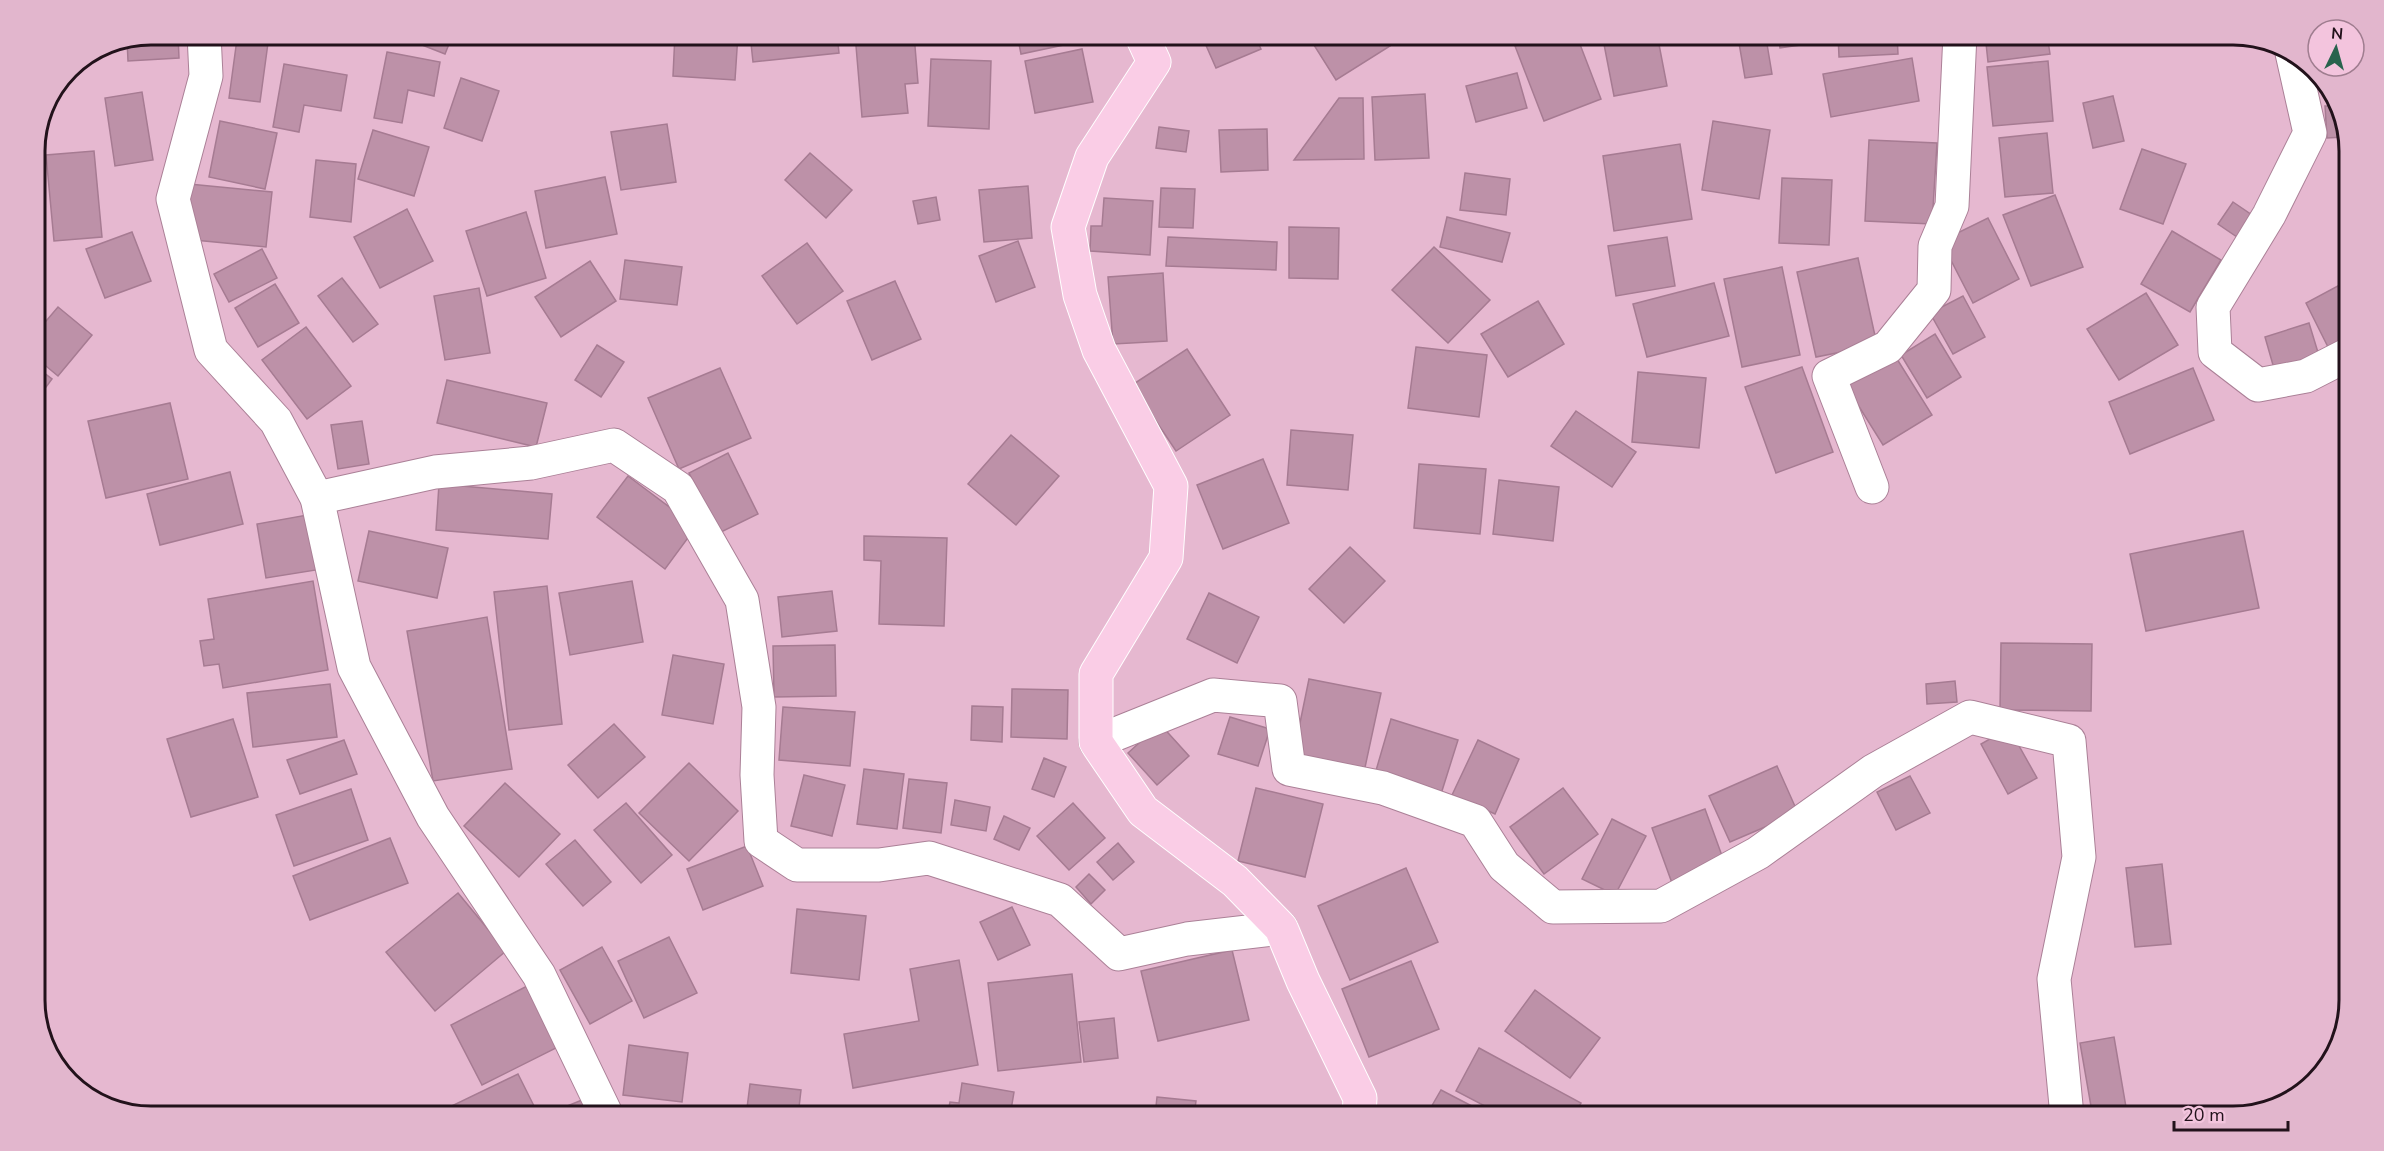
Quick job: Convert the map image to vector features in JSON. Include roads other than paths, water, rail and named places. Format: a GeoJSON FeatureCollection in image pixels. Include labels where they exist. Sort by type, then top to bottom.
{"type":"FeatureCollection","features":[{"type":"Feature","properties":{"kind":"main road"},"geometry":{"type":"LineString","coordinates":[[1146,45],[1154,62],[1092,157],[1068,227],[1080,295],[1099,350],[1171,486],[1166,558],[1096,674],[1096,742],[1143,810],[1235,881],[1281,928],[1303,981],[1360,1098],[1360,1106]]}},
{"type":"Feature","properties":{"kind":"street"},"geometry":{"type":"LineString","coordinates":[[205,45],[206,76],[173,199],[212,350],[276,421],[317,498],[354,667],[433,817],[539,975],[602,1106]]}},
{"type":"Feature","properties":{"kind":"street"},"geometry":{"type":"LineString","coordinates":[[1872,487],[1829,376],[1888,347],[1934,291],[1935,246],[1952,206],[1959,45]]}},
{"type":"Feature","properties":{"kind":"street"},"geometry":{"type":"LineString","coordinates":[[2294,65],[2310,133],[2273,207],[2213,307],[2215,352],[2258,385],[2307,376],[2339,359]]}},
{"type":"Feature","properties":{"kind":"street"},"geometry":{"type":"LineString","coordinates":[[317,498],[435,472],[531,463],[614,445],[678,488],[742,600],[759,707],[757,776],[761,841],[796,865],[879,865],[929,858],[1060,900],[1119,954],[1187,939],[1281,928]]}},
{"type":"Feature","properties":{"kind":"street"},"geometry":{"type":"LineString","coordinates":[[1096,742],[1214,695],[1280,701],[1289,769],[1383,788],[1475,821],[1504,866],[1553,907],[1661,906],[1758,853],[1873,771],[1970,717],[2069,741],[2079,857],[2054,979],[2066,1106]]}}]}
